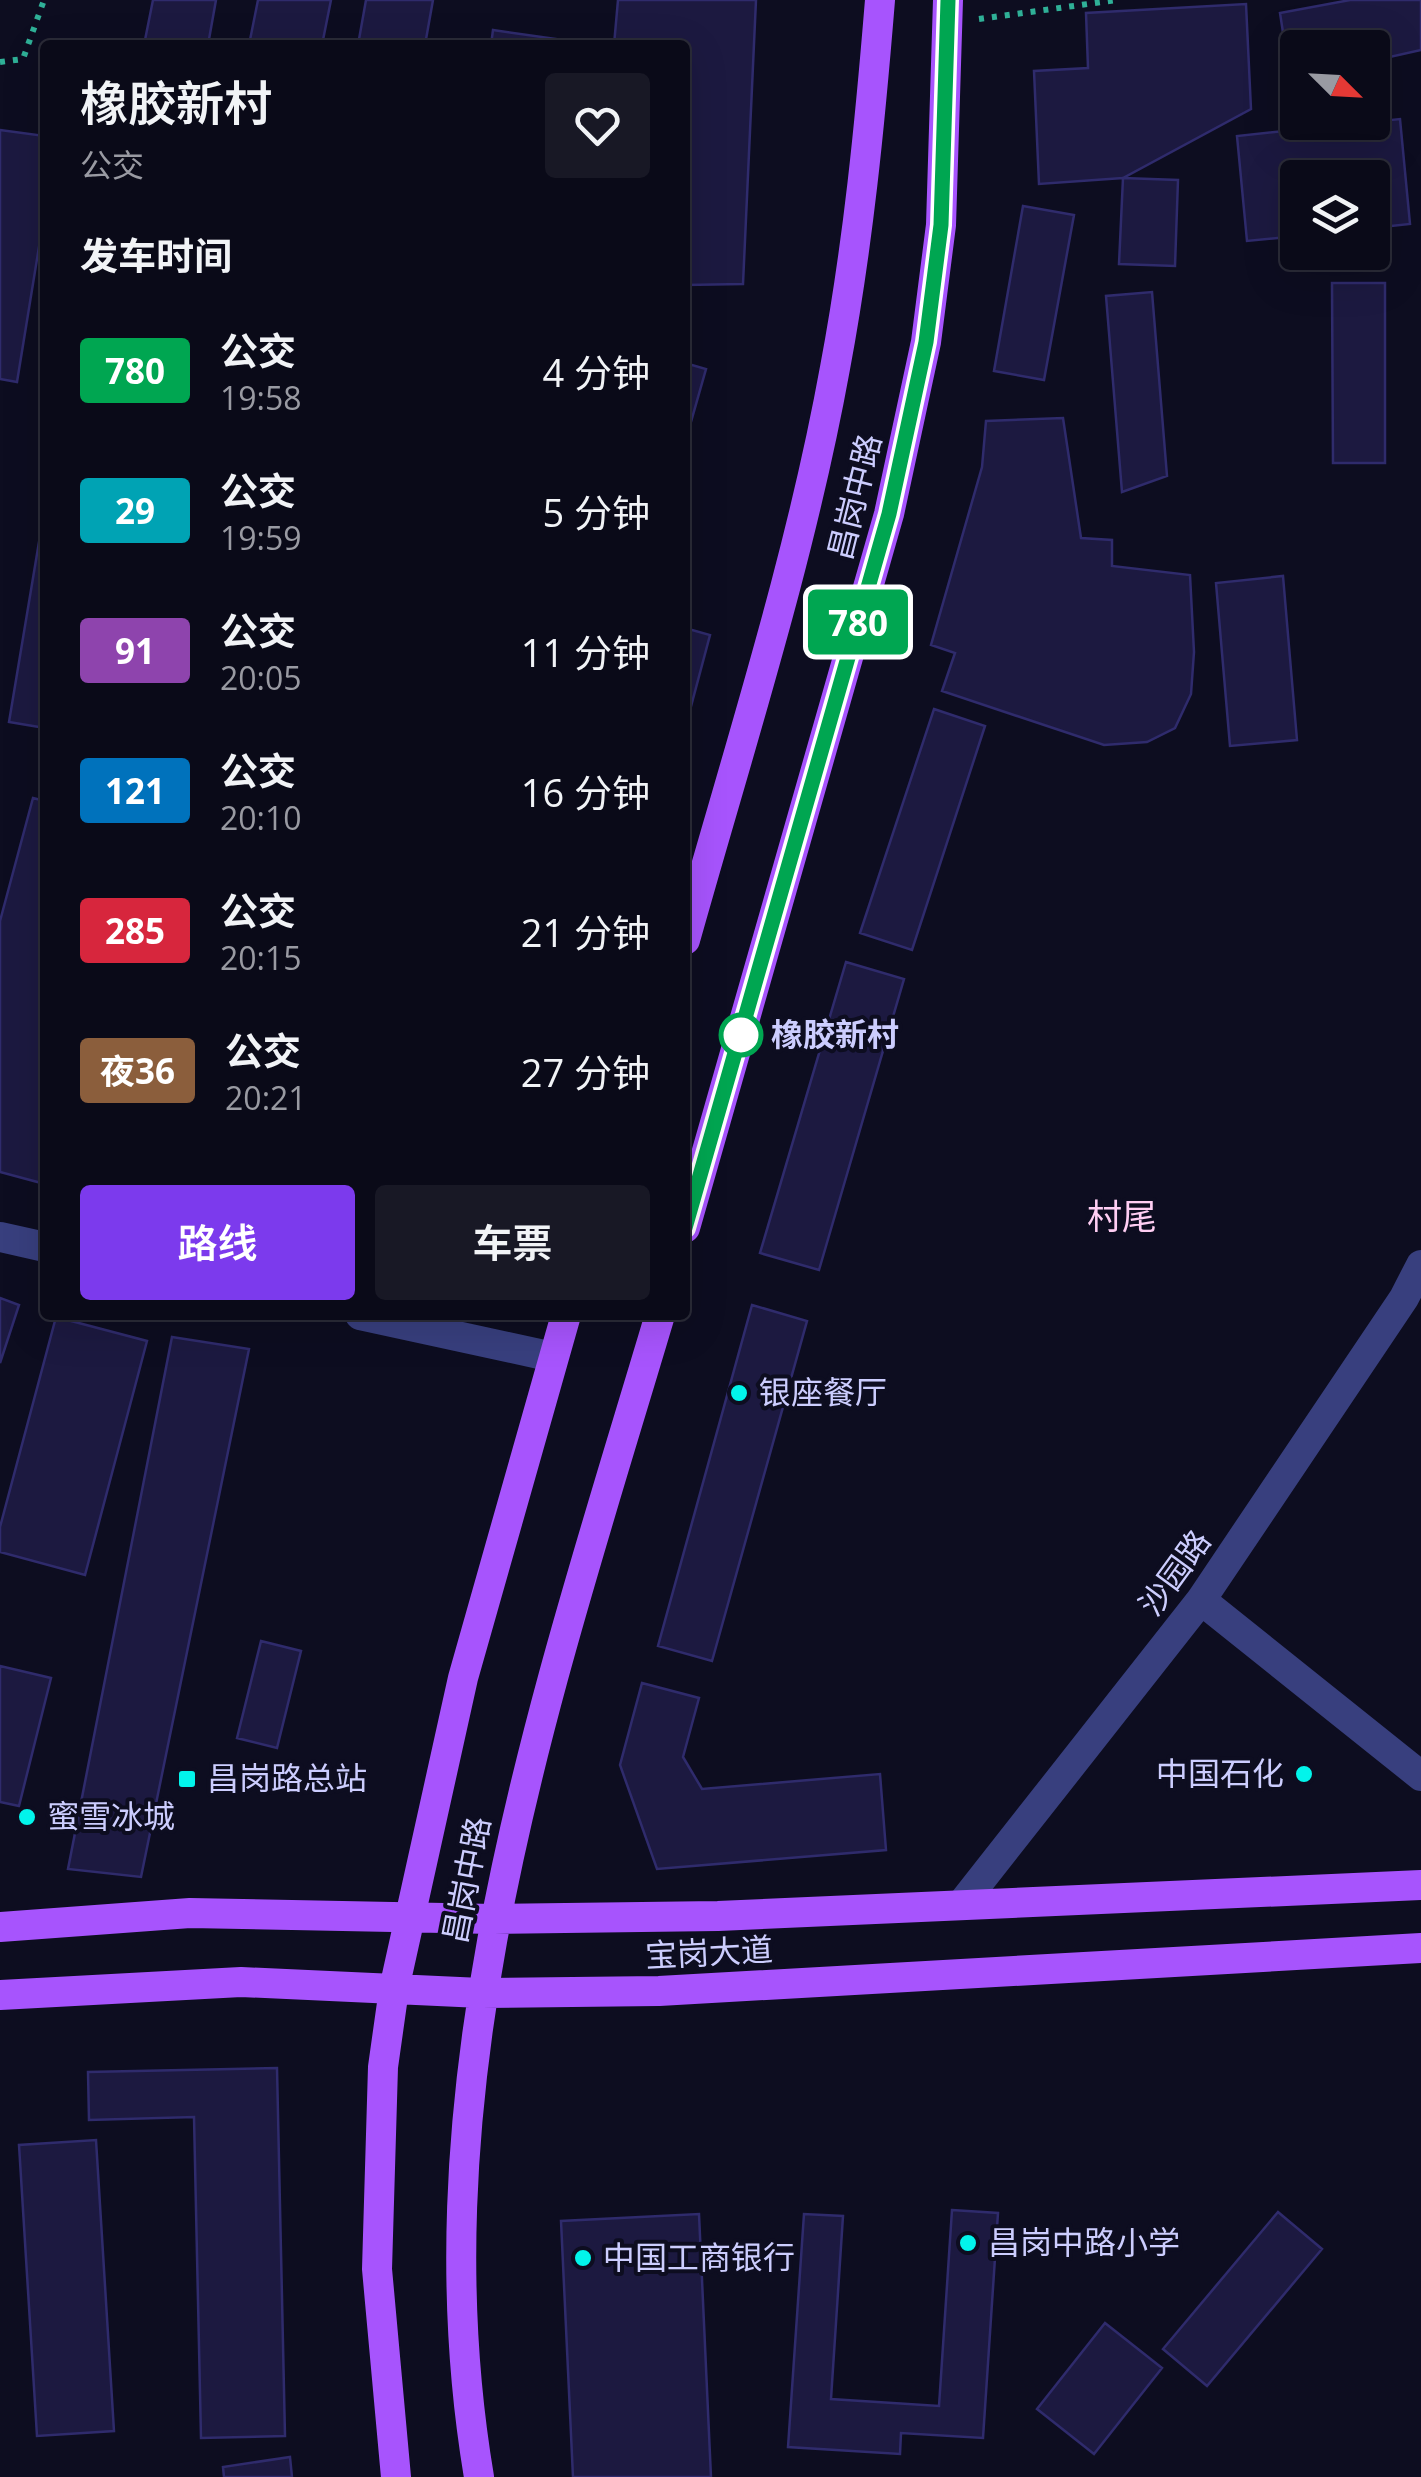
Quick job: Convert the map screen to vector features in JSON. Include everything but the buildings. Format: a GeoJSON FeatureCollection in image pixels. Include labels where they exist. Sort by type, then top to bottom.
{"type":"FeatureCollection","features":[{"type":"Feature","properties":{"kind":"main road","name":"昌岗中路"},"geometry":{"type":"LineString","coordinates":[[690,922],[776,611],[835,370],[862,196],[880,0]]}},
{"type":"Feature","properties":{"kind":"main road","name":"昌岗中路"},"geometry":{"type":"LineString","coordinates":[[690,1210],[889,514],[912,413],[941,225],[948,11]]}},
{"type":"Feature","properties":{"kind":"main road","name":"昌岗中路"},"geometry":{"type":"LineString","coordinates":[[396,2477],[377,2268],[383,2066],[394,1989],[406,1918],[463,1678],[564,1320]]}},
{"type":"Feature","properties":{"kind":"main road","name":"昌岗中路"},"geometry":{"type":"LineString","coordinates":[[480,2477],[469,2413],[460,2274],[481,1993],[526,1771],[659,1320]]}},
{"type":"Feature","properties":{"kind":"main road","name":"宝岗大道"},"geometry":{"type":"LineString","coordinates":[[0,1927],[190,1913],[494,1919],[718,1916],[1421,1885]]}},
{"type":"Feature","properties":{"kind":"main road","name":"宝岗大道"},"geometry":{"type":"LineString","coordinates":[[0,1995],[241,1982],[481,1993],[660,1991],[1421,1948]]}},
{"type":"Feature","properties":{"kind":"street"},"geometry":{"type":"LineString","coordinates":[[0,1237],[40,1246]]}},
{"type":"Feature","properties":{"kind":"street","name":"沙园路"},"geometry":{"type":"LineString","coordinates":[[961,1905],[1201,1600],[1404,1298],[1421,1265]]}},
{"type":"Feature","properties":{"kind":"street"},"geometry":{"type":"LineString","coordinates":[[384,1320],[553,1356]]}},
{"type":"Feature","properties":{"kind":"street"},"geometry":{"type":"LineString","coordinates":[[1201,1600],[1421,1776]]}},
{"type":"Feature","properties":{"kind":"path"},"geometry":{"type":"LineString","coordinates":[[0,62],[23,58],[44,0]]}},
{"type":"Feature","properties":{"kind":"path"},"geometry":{"type":"LineString","coordinates":[[948,11],[1117,0]]}},
{"type":"Feature","properties":{"kind":"bus line","name":"780"},"geometry":{"type":"LineString","coordinates":[[690,1211],[889,514],[912,413],[926,342],[941,225],[948,0]]}},
{"type":"Feature","properties":{"kind":"place","name":"橡胶新村"},"geometry":{"type":"Point","coordinates":[741,1035]}},
{"type":"Feature","properties":{"kind":"place","name":"银座餐厅"},"geometry":{"type":"Point","coordinates":[739,1393]}},
{"type":"Feature","properties":{"kind":"place","name":"中国石化"},"geometry":{"type":"Point","coordinates":[1304,1774]}},
{"type":"Feature","properties":{"kind":"place","name":"昌岗路总站"},"geometry":{"type":"Point","coordinates":[187,1779]}},
{"type":"Feature","properties":{"kind":"place","name":"蜜雪冰城"},"geometry":{"type":"Point","coordinates":[27,1817]}},
{"type":"Feature","properties":{"kind":"place","name":"昌岗中路小学"},"geometry":{"type":"Point","coordinates":[968,2243]}},
{"type":"Feature","properties":{"kind":"place","name":"中国工商银行"},"geometry":{"type":"Point","coordinates":[583,2258]}},
{"type":"Feature","properties":{"kind":"district","name":"村尾"},"geometry":{"type":"Point","coordinates":[1122,1217]}}]}
